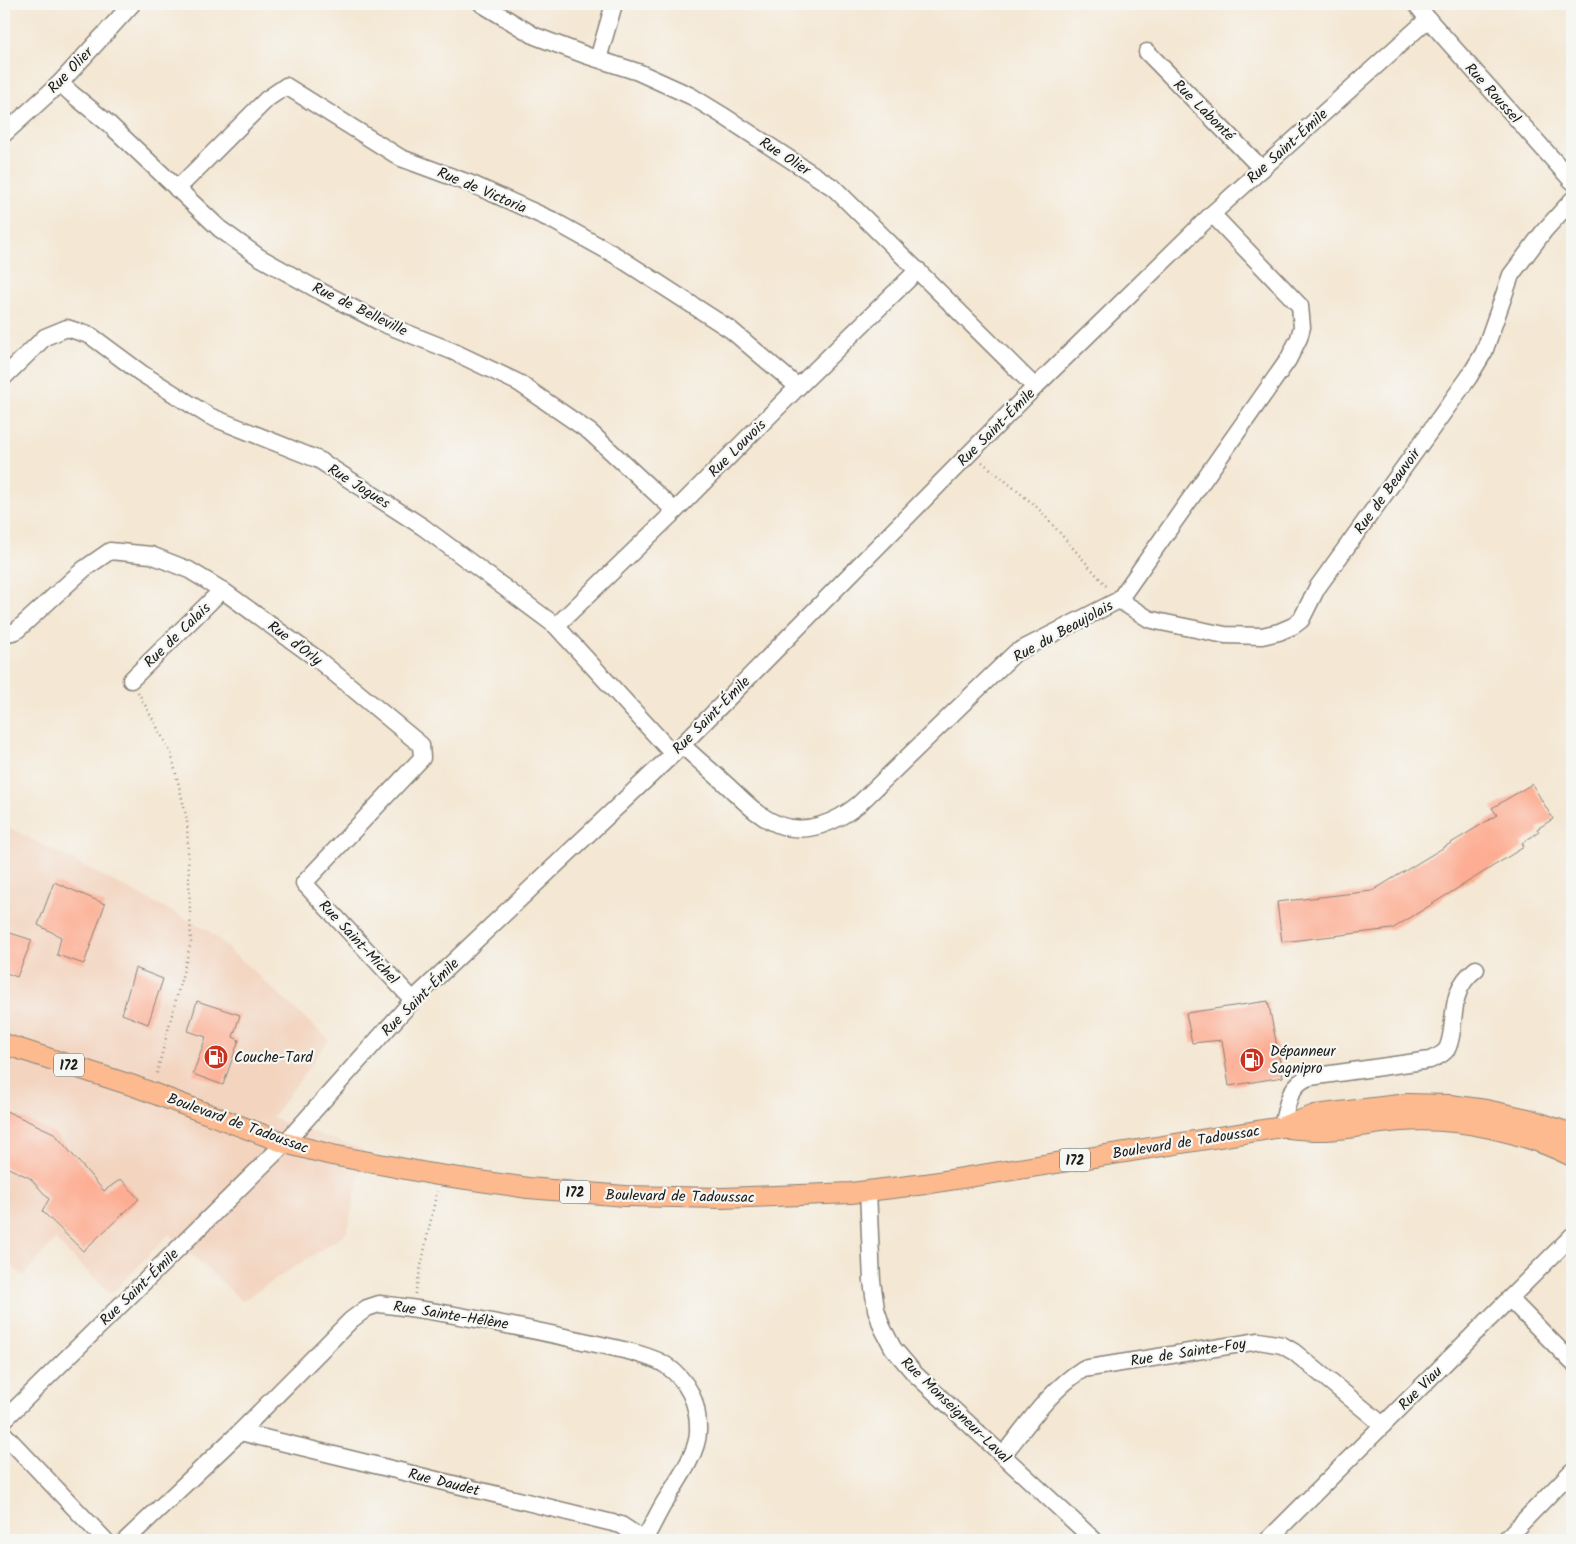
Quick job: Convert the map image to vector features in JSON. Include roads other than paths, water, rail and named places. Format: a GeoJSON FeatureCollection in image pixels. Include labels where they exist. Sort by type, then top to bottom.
{"type":"FeatureCollection","features":[{"type":"Feature","properties":{"kind":"main road","name":"Boulevard de Tadoussac"},"geometry":{"type":"LineString","coordinates":[[4,1044],[151,1092],[286,1143],[332,1155],[441,1175],[528,1188],[626,1196],[722,1198],[799,1196],[925,1184],[1282,1127],[1315,1115],[1407,1104],[1450,1105],[1486,1110],[1528,1118],[1572,1134]]}},
{"type":"Feature","properties":{"kind":"main road","name":"Boulevard de Tadoussac"},"geometry":{"type":"LineString","coordinates":[[1282,1127],[1321,1130],[1403,1121],[1441,1121],[1480,1126],[1520,1136],[1572,1156]]}},
{"type":"Feature","properties":{"kind":"street","name":"Rue Olier"},"geometry":{"type":"LineString","coordinates":[[4,134],[60,83],[132,4]]}},
{"type":"Feature","properties":{"kind":"street","name":"Rue Olier"},"geometry":{"type":"LineString","coordinates":[[482,4],[535,36],[638,72],[691,96],[834,188],[1035,387]]}},
{"type":"Feature","properties":{"kind":"street"},"geometry":{"type":"LineString","coordinates":[[598,59],[614,4]]}},
{"type":"Feature","properties":{"kind":"street","name":"Rue Roussel"},"geometry":{"type":"LineString","coordinates":[[1416,4],[1572,181]]}},
{"type":"Feature","properties":{"kind":"street","name":"Rue Saint-Émile"},"geometry":{"type":"LineString","coordinates":[[4,1420],[286,1143],[413,1000],[678,750],[1035,387],[1212,214],[1428,19]]}},
{"type":"Feature","properties":{"kind":"street","name":"Rue Labonté"},"geometry":{"type":"LineString","coordinates":[[1147,52],[1262,169]]}},
{"type":"Feature","properties":{"kind":"street","name":"Rue de Belleville"},"geometry":{"type":"LineString","coordinates":[[60,83],[110,124],[220,229],[268,261],[318,290],[382,323],[452,351],[519,383],[590,432],[675,511]]}},
{"type":"Feature","properties":{"kind":"street","name":"Rue de Victoria"},"geometry":{"type":"LineString","coordinates":[[177,189],[267,98],[286,86],[401,158],[474,185],[543,216],[615,255],[731,330],[798,387]]}},
{"type":"Feature","properties":{"kind":"street","name":"Rue de Beauvoir"},"geometry":{"type":"LineString","coordinates":[[1118,600],[1150,618],[1188,628],[1225,634],[1262,636],[1280,632],[1301,620],[1317,588],[1469,377],[1484,352],[1511,275],[1544,231],[1572,200]]}},
{"type":"Feature","properties":{"kind":"street","name":"Rue du Beaujolais"},"geometry":{"type":"LineString","coordinates":[[678,750],[756,812],[776,824],[789,828],[820,826],[846,814],[859,804],[1015,653],[1118,600],[1288,360],[1299,338],[1302,327],[1300,306],[1212,214]]}},
{"type":"Feature","properties":{"kind":"street","name":"Rue Louvois"},"geometry":{"type":"LineString","coordinates":[[556,626],[918,270]]}},
{"type":"Feature","properties":{"kind":"street","name":"Rue Jogues"},"geometry":{"type":"LineString","coordinates":[[4,377],[45,337],[67,328],[91,336],[141,373],[209,416],[319,460],[423,527],[556,626],[678,750]]}},
{"type":"Feature","properties":{"kind":"street","name":"Rue d'Orly"},"geometry":{"type":"LineString","coordinates":[[4,634],[16,631],[84,569],[110,551],[151,555],[189,570],[222,590],[316,658],[421,745],[422,758],[304,883]]}},
{"type":"Feature","properties":{"kind":"street","name":"Rue de Calais"},"geometry":{"type":"LineString","coordinates":[[132,680],[222,590]]}},
{"type":"Feature","properties":{"kind":"street","name":"Rue Saint-Michel"},"geometry":{"type":"LineString","coordinates":[[304,883],[413,1000]]}},
{"type":"Feature","properties":{"kind":"street"},"geometry":{"type":"LineString","coordinates":[[1282,1127],[1288,1102],[1294,1088],[1301,1080],[1310,1077],[1430,1060],[1440,1055],[1446,1050],[1450,1042],[1457,995],[1467,976],[1476,969]]}},
{"type":"Feature","properties":{"kind":"street","name":"Rue Monseigneur-Laval"},"geometry":{"type":"LineString","coordinates":[[868,1190],[872,1281],[876,1309],[882,1327],[894,1348],[915,1374],[1094,1540]]}},
{"type":"Feature","properties":{"kind":"street","name":"Rue Viau"},"geometry":{"type":"LineString","coordinates":[[1268,1540],[1572,1236]]}},
{"type":"Feature","properties":{"kind":"street"},"geometry":{"type":"LineString","coordinates":[[1510,1299],[1572,1362]]}},
{"type":"Feature","properties":{"kind":"street","name":"Rue Sainte-Hélène"},"geometry":{"type":"LineString","coordinates":[[126,1540],[240,1432],[351,1320],[367,1308],[379,1304],[490,1320],[641,1355],[666,1366],[684,1382],[695,1403],[697,1440],[680,1477],[644,1540]]}},
{"type":"Feature","properties":{"kind":"street","name":"Rue de Sainte-Foy"},"geometry":{"type":"LineString","coordinates":[[1003,1455],[1057,1389],[1071,1376],[1083,1369],[1259,1341],[1282,1345],[1294,1352],[1383,1425]]}},
{"type":"Feature","properties":{"kind":"street","name":"Rue Daudet"},"geometry":{"type":"LineString","coordinates":[[240,1432],[621,1525],[644,1540]]}},
{"type":"Feature","properties":{"kind":"street"},"geometry":{"type":"LineString","coordinates":[[4,1434],[105,1540]]}},
{"type":"Feature","properties":{"kind":"street"},"geometry":{"type":"LineString","coordinates":[[1506,1540],[1572,1471]]}},
{"type":"Feature","properties":{"kind":"place","name":"Couche-Tard"},"geometry":{"type":"Point","coordinates":[216,1057]}},
{"type":"Feature","properties":{"kind":"place","name":"Dépanneur Sagnipro"},"geometry":{"type":"Point","coordinates":[1252,1060]}}]}
